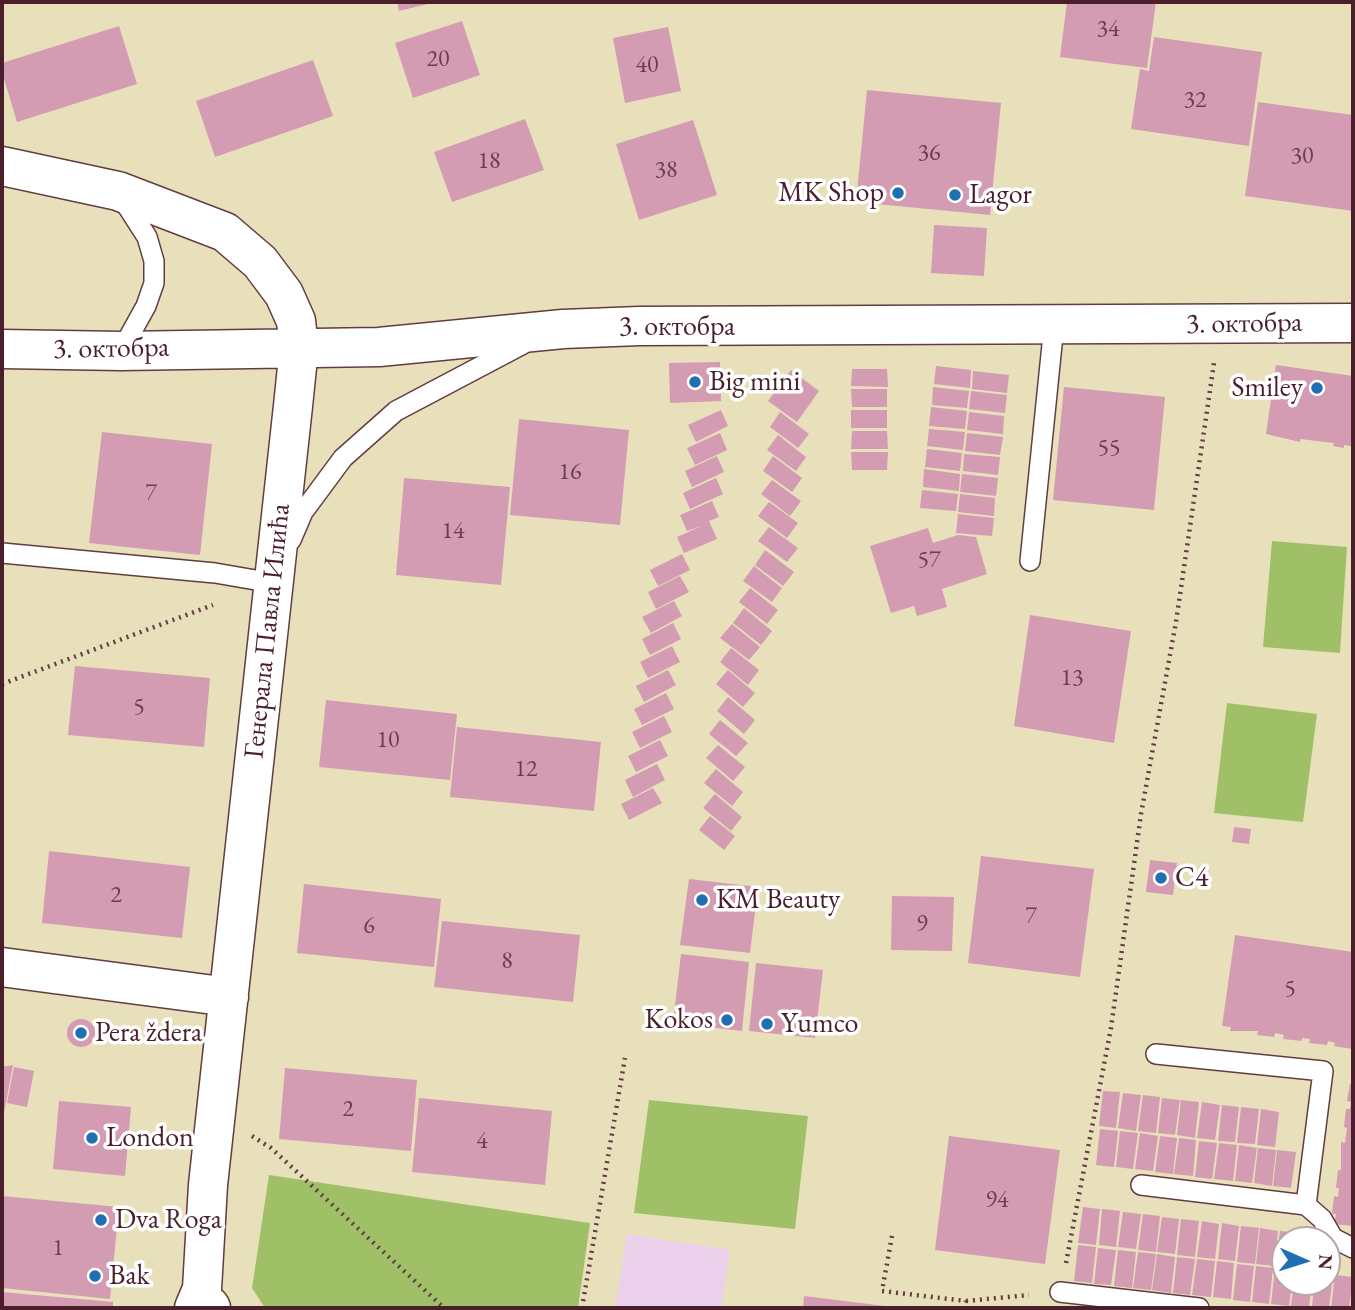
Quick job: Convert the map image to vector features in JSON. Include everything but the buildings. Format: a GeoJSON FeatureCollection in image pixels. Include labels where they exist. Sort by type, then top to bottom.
{"type":"FeatureCollection","features":[{"type":"Feature","properties":{"kind":"street","name":"Генерала Павла Илића"},"geometry":{"type":"LineString","coordinates":[[2,166],[118,191],[225,232],[260,262],[284,294],[296,321],[299,348],[208,1185],[205,1304]]}},
{"type":"Feature","properties":{"kind":"street","name":"3. октобра"},"geometry":{"type":"LineString","coordinates":[[2,349],[121,351],[379,347],[563,329],[1353,323]]}},
{"type":"Feature","properties":{"kind":"street"},"geometry":{"type":"LineString","coordinates":[[2,967],[229,997]]}},
{"type":"Feature","properties":{"kind":"lane"},"geometry":{"type":"LineString","coordinates":[[118,191],[147,237],[154,261],[154,283],[146,306],[121,351]]}},
{"type":"Feature","properties":{"kind":"lane"},"geometry":{"type":"LineString","coordinates":[[1030,561],[1054,325]]}},
{"type":"Feature","properties":{"kind":"lane"},"geometry":{"type":"LineString","coordinates":[[2,553],[215,573],[273,583],[303,512],[343,458],[396,411],[514,347],[563,329]]}},
{"type":"Feature","properties":{"kind":"lane"},"geometry":{"type":"LineString","coordinates":[[1156,1054],[1323,1070],[1306,1205]]}},
{"type":"Feature","properties":{"kind":"lane"},"geometry":{"type":"LineString","coordinates":[[1141,1185],[1306,1205],[1322,1220],[1333,1238],[1353,1248]]}},
{"type":"Feature","properties":{"kind":"lane"},"geometry":{"type":"LineString","coordinates":[[1060,1292],[1199,1308]]}},
{"type":"Feature","properties":{"kind":"path"},"geometry":{"type":"LineString","coordinates":[[892,1236],[882,1291],[966,1301],[1060,1292],[1111,1028],[1141,814],[1176,622],[1221,324]]}},
{"type":"Feature","properties":{"kind":"path"},"geometry":{"type":"LineString","coordinates":[[2,684],[273,583]]}},
{"type":"Feature","properties":{"kind":"path"},"geometry":{"type":"LineString","coordinates":[[582,1308],[625,1058]]}},
{"type":"Feature","properties":{"kind":"path"},"geometry":{"type":"LineString","coordinates":[[250,1134],[271,1148],[444,1308]]}},
{"type":"Feature","properties":{"kind":"path"},"geometry":{"type":"LineString","coordinates":[[964,1308],[966,1301]]}},
{"type":"Feature","properties":{"kind":"shaded area"},"geometry":{"type":"Polygon","coordinates":[[[627,1234],[730,1250],[721,1308],[615,1308],[627,1234]]]}},
{"type":"Feature","properties":{"kind":"green space"},"geometry":{"type":"Polygon","coordinates":[[[1272,541],[1347,547],[1340,653],[1263,647],[1272,541]]]}},
{"type":"Feature","properties":{"kind":"green space"},"geometry":{"type":"Polygon","coordinates":[[[1227,703],[1317,714],[1303,822],[1214,813],[1227,703]]]}},
{"type":"Feature","properties":{"kind":"green space"},"geometry":{"type":"Polygon","coordinates":[[[649,1100],[808,1116],[795,1229],[634,1213],[649,1100]]]}},
{"type":"Feature","properties":{"kind":"green space"},"geometry":{"type":"Polygon","coordinates":[[[269,1175],[590,1223],[578,1308],[265,1308],[252,1288],[269,1175]]]}},
{"type":"Feature","properties":{"kind":"place","name":"MK Shop"},"geometry":{"type":"Point","coordinates":[898,193]}},
{"type":"Feature","properties":{"kind":"place","name":"Lagor"},"geometry":{"type":"Point","coordinates":[955,195]}},
{"type":"Feature","properties":{"kind":"place","name":"Big mini"},"geometry":{"type":"Point","coordinates":[695,382]}},
{"type":"Feature","properties":{"kind":"place","name":"Smiley"},"geometry":{"type":"Point","coordinates":[1317,388]}},
{"type":"Feature","properties":{"kind":"place","name":"C4"},"geometry":{"type":"Point","coordinates":[1161,878]}},
{"type":"Feature","properties":{"kind":"place","name":"KM Beauty"},"geometry":{"type":"Point","coordinates":[702,900]}},
{"type":"Feature","properties":{"kind":"place","name":"Kokos"},"geometry":{"type":"Point","coordinates":[727,1020]}},
{"type":"Feature","properties":{"kind":"place","name":"Yumco"},"geometry":{"type":"Point","coordinates":[767,1024]}},
{"type":"Feature","properties":{"kind":"place","name":"Pera ždera"},"geometry":{"type":"Point","coordinates":[81,1033]}},
{"type":"Feature","properties":{"kind":"place","name":"London"},"geometry":{"type":"Point","coordinates":[92,1138]}},
{"type":"Feature","properties":{"kind":"place","name":"Dva Roga"},"geometry":{"type":"Point","coordinates":[101,1220]}},
{"type":"Feature","properties":{"kind":"place","name":"Bak"},"geometry":{"type":"Point","coordinates":[95,1276]}}]}
